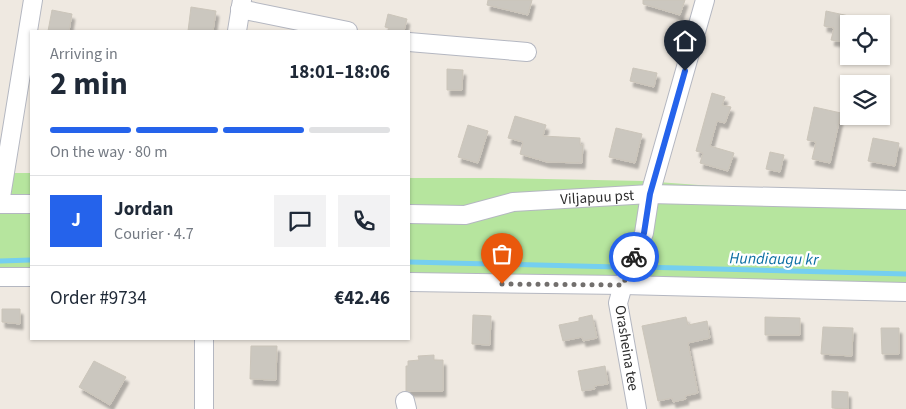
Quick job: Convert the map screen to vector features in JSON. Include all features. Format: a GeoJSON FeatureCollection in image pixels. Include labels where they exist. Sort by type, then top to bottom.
{"type":"FeatureCollection","features":[{"type":"Feature","properties":{"kind":"street"},"geometry":{"type":"LineString","coordinates":[[30,204],[0,203],[33,0]]}},
{"type":"Feature","properties":{"kind":"street","name":"Orasheina tee"},"geometry":{"type":"LineString","coordinates":[[637,409],[618,303],[623,285],[644,233],[650,194],[705,0]]}},
{"type":"Feature","properties":{"kind":"street"},"geometry":{"type":"LineString","coordinates":[[237,30],[241,5],[344,30]]}},
{"type":"Feature","properties":{"kind":"street"},"geometry":{"type":"LineString","coordinates":[[410,42],[527,52]]}},
{"type":"Feature","properties":{"kind":"street","name":"Viljapuu pst"},"geometry":{"type":"LineString","coordinates":[[410,214],[466,215],[513,202],[650,194],[906,200]]}},
{"type":"Feature","properties":{"kind":"street"},"geometry":{"type":"LineString","coordinates":[[0,276],[30,277]]}},
{"type":"Feature","properties":{"kind":"street"},"geometry":{"type":"LineString","coordinates":[[410,282],[906,292]]}},
{"type":"Feature","properties":{"kind":"street"},"geometry":{"type":"LineString","coordinates":[[204,340],[204,409]]}},
{"type":"Feature","properties":{"kind":"green space"},"geometry":{"type":"Polygon","coordinates":[[[0,173],[30,173],[30,270],[0,270],[0,173]]]}},
{"type":"Feature","properties":{"kind":"green space"},"geometry":{"type":"Polygon","coordinates":[[[410,178],[644,181],[739,188],[906,190],[906,286],[410,274],[410,178]]]}},
{"type":"Feature","properties":{"kind":"building"},"geometry":{"type":"Polygon","coordinates":[[[488,0],[532,0],[528,15],[487,5],[488,0]]]}},
{"type":"Feature","properties":{"kind":"building"},"geometry":{"type":"Polygon","coordinates":[[[643,0],[685,0],[680,15],[643,4],[643,0]]]}},
{"type":"Feature","properties":{"kind":"building"},"geometry":{"type":"Polygon","coordinates":[[[191,7],[216,11],[213,30],[188,30],[191,7]]]}},
{"type":"Feature","properties":{"kind":"building"},"geometry":{"type":"Polygon","coordinates":[[[52,10],[72,14],[69,30],[48,30],[52,10]]]}},
{"type":"Feature","properties":{"kind":"building"},"geometry":{"type":"Polygon","coordinates":[[[826,11],[844,15],[840,15],[840,42],[831,40],[834,28],[824,26],[826,11]]]}},
{"type":"Feature","properties":{"kind":"building"},"geometry":{"type":"Polygon","coordinates":[[[388,14],[407,19],[404,30],[388,30],[389,28],[385,27],[388,14]]]}},
{"type":"Feature","properties":{"kind":"building"},"geometry":{"type":"Polygon","coordinates":[[[633,68],[657,73],[654,87],[630,81],[633,68]]]}},
{"type":"Feature","properties":{"kind":"building"},"geometry":{"type":"Polygon","coordinates":[[[447,69],[463,70],[462,90],[447,90],[447,69]]]}},
{"type":"Feature","properties":{"kind":"building"},"geometry":{"type":"Polygon","coordinates":[[[712,93],[725,97],[722,105],[731,107],[725,123],[717,121],[710,146],[734,153],[728,171],[700,163],[703,153],[696,151],[712,93]]]}},
{"type":"Feature","properties":{"kind":"building"},"geometry":{"type":"Polygon","coordinates":[[[814,107],[840,113],[830,163],[812,159],[816,142],[807,140],[814,107]]]}},
{"type":"Feature","properties":{"kind":"building"},"geometry":{"type":"Polygon","coordinates":[[[515,116],[546,125],[543,136],[580,138],[580,145],[583,145],[582,163],[547,162],[520,154],[523,142],[508,138],[515,116]]]}},
{"type":"Feature","properties":{"kind":"building"},"geometry":{"type":"Polygon","coordinates":[[[468,125],[488,131],[478,163],[458,157],[468,125]]]}},
{"type":"Feature","properties":{"kind":"building"},"geometry":{"type":"Polygon","coordinates":[[[616,128],[642,134],[635,163],[609,157],[616,128]]]}},
{"type":"Feature","properties":{"kind":"building"},"geometry":{"type":"Polygon","coordinates":[[[873,138],[899,143],[895,166],[868,161],[873,138]]]}},
{"type":"Feature","properties":{"kind":"building"},"geometry":{"type":"Polygon","coordinates":[[[770,152],[784,155],[780,172],[766,169],[770,152]]]}},
{"type":"Feature","properties":{"kind":"building"},"geometry":{"type":"Polygon","coordinates":[[[2,309],[20,309],[20,324],[2,322],[2,309]]]}},
{"type":"Feature","properties":{"kind":"building"},"geometry":{"type":"Polygon","coordinates":[[[473,315],[491,316],[490,345],[472,344],[473,315]]]}},
{"type":"Feature","properties":{"kind":"building"},"geometry":{"type":"Polygon","coordinates":[[[592,315],[597,338],[583,341],[582,337],[563,341],[559,325],[579,321],[579,318],[592,315]]]}},
{"type":"Feature","properties":{"kind":"building"},"geometry":{"type":"Polygon","coordinates":[[[686,317],[688,325],[707,321],[710,338],[688,343],[698,393],[685,396],[686,399],[673,402],[672,398],[658,401],[642,326],[686,317]]]}},
{"type":"Feature","properties":{"kind":"building"},"geometry":{"type":"Polygon","coordinates":[[[765,317],[800,318],[800,335],[765,335],[765,317]]]}},
{"type":"Feature","properties":{"kind":"building"},"geometry":{"type":"Polygon","coordinates":[[[823,327],[853,328],[852,356],[821,354],[823,327]]]}},
{"type":"Feature","properties":{"kind":"building"},"geometry":{"type":"Polygon","coordinates":[[[881,328],[899,328],[899,354],[882,354],[881,328]]]}},
{"type":"Feature","properties":{"kind":"building"},"geometry":{"type":"Polygon","coordinates":[[[251,346],[277,346],[276,380],[250,379],[251,346]]]}},
{"type":"Feature","properties":{"kind":"building"},"geometry":{"type":"Polygon","coordinates":[[[434,355],[434,360],[443,360],[443,391],[406,391],[406,366],[408,366],[408,361],[419,360],[418,356],[434,355]]]}},
{"type":"Feature","properties":{"kind":"building"},"geometry":{"type":"Polygon","coordinates":[[[94,361],[126,377],[110,405],[79,387],[94,361]]]}},
{"type":"Feature","properties":{"kind":"building"},"geometry":{"type":"Polygon","coordinates":[[[605,366],[608,384],[594,386],[595,389],[582,391],[578,371],[605,366]]]}},
{"type":"Feature","properties":{"kind":"building"},"geometry":{"type":"Polygon","coordinates":[[[832,391],[848,392],[848,409],[832,408],[832,391]]]}},
{"type":"Feature","properties":{"kind":"waterway","name":"Hundiaugu kr"},"geometry":{"type":"LineString","coordinates":[[0,261],[30,260]]}},
{"type":"Feature","properties":{"kind":"waterway","name":"Hundiaugu kr"},"geometry":{"type":"LineString","coordinates":[[410,262],[618,267]]}},
{"type":"Feature","properties":{"kind":"waterway","name":"Hundiaugu kr"},"geometry":{"type":"LineString","coordinates":[[641,267],[906,274]]}},
{"type":"Feature","properties":{"kind":"way so far"},"geometry":{"type":"LineString","coordinates":[[502,284],[623,285],[634,257]]}},
{"type":"Feature","properties":{"kind":"route"},"geometry":{"type":"LineString","coordinates":[[634,257],[644,233],[650,194],[685,71]]}}]}
